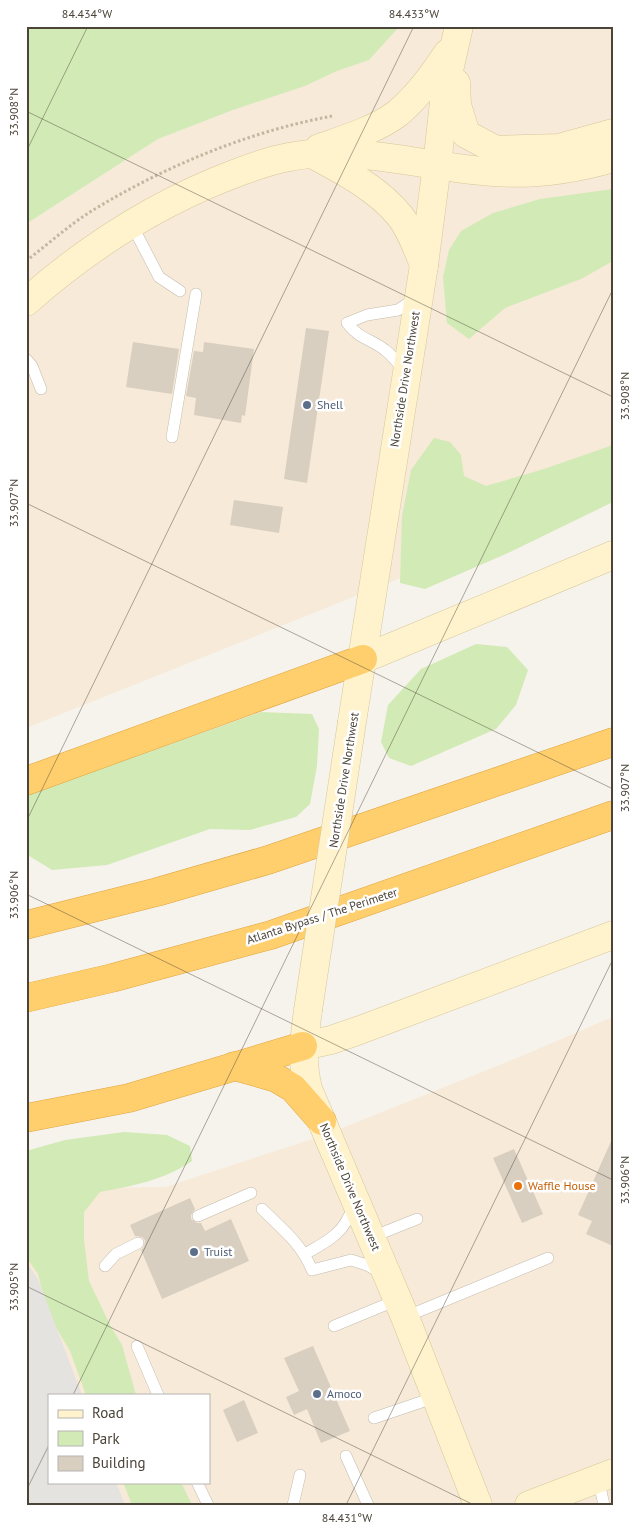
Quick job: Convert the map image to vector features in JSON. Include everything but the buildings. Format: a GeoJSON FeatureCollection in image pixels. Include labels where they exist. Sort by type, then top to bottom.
{"type":"FeatureCollection","features":[{"type":"Feature","properties":{"kind":"highway"},"geometry":{"type":"LineString","coordinates":[[26,781],[362,659]]}},
{"type":"Feature","properties":{"kind":"highway"},"geometry":{"type":"LineString","coordinates":[[26,925],[157,892],[268,860],[613,742]]}},
{"type":"Feature","properties":{"kind":"highway","name":"Atlanta Bypass / The Perimeter"},"geometry":{"type":"LineString","coordinates":[[26,998],[112,978],[271,935],[613,815]]}},
{"type":"Feature","properties":{"kind":"highway"},"geometry":{"type":"LineString","coordinates":[[26,1118],[129,1098],[303,1046]]}},
{"type":"Feature","properties":{"kind":"highway"},"geometry":{"type":"LineString","coordinates":[[234,1066],[276,1078],[293,1088],[322,1121]]}},
{"type":"Feature","properties":{"kind":"street"},"geometry":{"type":"LineString","coordinates":[[457,35],[457,105],[466,134],[496,150],[559,148],[613,133]]}},
{"type":"Feature","properties":{"kind":"street"},"geometry":{"type":"LineString","coordinates":[[26,302],[77,261],[132,225],[192,192],[225,177],[259,165],[306,154],[350,137],[396,114],[429,81],[457,35]]}},
{"type":"Feature","properties":{"kind":"street","name":"Northside Drive Northwest"},"geometry":{"type":"LineString","coordinates":[[457,35],[446,84],[424,265],[303,1046],[304,1068],[308,1089],[397,1298],[478,1505]]}},
{"type":"Feature","properties":{"kind":"street"},"geometry":{"type":"LineString","coordinates":[[306,154],[364,154],[494,172],[538,171],[576,167],[613,158]]}},
{"type":"Feature","properties":{"kind":"street"},"geometry":{"type":"LineString","coordinates":[[306,154],[351,176],[389,204],[400,216],[409,231],[424,265]]}},
{"type":"Feature","properties":{"kind":"street"},"geometry":{"type":"LineString","coordinates":[[362,659],[613,555]]}},
{"type":"Feature","properties":{"kind":"street"},"geometry":{"type":"LineString","coordinates":[[303,1046],[331,1040],[360,1030],[613,935]]}},
{"type":"Feature","properties":{"kind":"street"},"geometry":{"type":"LineString","coordinates":[[528,1505],[605,1475]]}},
{"type":"Feature","properties":{"kind":"lane"},"geometry":{"type":"LineString","coordinates":[[132,225],[159,277],[180,291]]}},
{"type":"Feature","properties":{"kind":"lane"},"geometry":{"type":"LineString","coordinates":[[172,437],[196,294]]}},
{"type":"Feature","properties":{"kind":"lane"},"geometry":{"type":"LineString","coordinates":[[407,375],[385,350],[354,332],[347,323],[367,315],[398,310],[409,304],[419,294]]}},
{"type":"Feature","properties":{"kind":"lane"},"geometry":{"type":"LineString","coordinates":[[26,359],[32,366],[41,389]]}},
{"type":"Feature","properties":{"kind":"lane"},"geometry":{"type":"LineString","coordinates":[[198,1216],[251,1193]]}},
{"type":"Feature","properties":{"kind":"lane"},"geometry":{"type":"LineString","coordinates":[[306,1254],[339,1233],[346,1223],[355,1197]]}},
{"type":"Feature","properties":{"kind":"lane"},"geometry":{"type":"LineString","coordinates":[[262,1209],[299,1245],[306,1254],[312,1270],[351,1260],[367,1265],[397,1298]]}},
{"type":"Feature","properties":{"kind":"lane"},"geometry":{"type":"LineString","coordinates":[[372,1237],[417,1219]]}},
{"type":"Feature","properties":{"kind":"lane"},"geometry":{"type":"LineString","coordinates":[[105,1266],[116,1254],[138,1243]]}},
{"type":"Feature","properties":{"kind":"lane"},"geometry":{"type":"LineString","coordinates":[[334,1326],[397,1298],[548,1258]]}},
{"type":"Feature","properties":{"kind":"lane"},"geometry":{"type":"LineString","coordinates":[[136,1346],[158,1394]]}},
{"type":"Feature","properties":{"kind":"lane"},"geometry":{"type":"LineString","coordinates":[[374,1418],[436,1396]]}},
{"type":"Feature","properties":{"kind":"lane"},"geometry":{"type":"LineString","coordinates":[[346,1456],[368,1505]]}},
{"type":"Feature","properties":{"kind":"lane"},"geometry":{"type":"LineString","coordinates":[[293,1505],[300,1475]]}},
{"type":"Feature","properties":{"kind":"lane"},"geometry":{"type":"LineString","coordinates":[[604,1505],[605,1475]]}},
{"type":"Feature","properties":{"kind":"lane"},"geometry":{"type":"LineString","coordinates":[[198,1484],[208,1505]]}},
{"type":"Feature","properties":{"kind":"shaded area"},"geometry":{"type":"Polygon","coordinates":[[[400,26],[613,26],[613,493],[26,728],[26,224],[158,139],[233,110],[305,86],[337,71],[369,60],[400,26]]]}},
{"type":"Feature","properties":{"kind":"shaded area"},"geometry":{"type":"Polygon","coordinates":[[[613,1017],[613,1505],[26,1505],[26,1189],[165,1187],[325,1135],[517,1058],[613,1017]]]}},
{"type":"Feature","properties":{"kind":"shaded area"},"geometry":{"type":"Polygon","coordinates":[[[26,1261],[38,1279],[82,1394],[48,1394],[48,1484],[117,1484],[125,1505],[26,1505],[26,1261]]]}},
{"type":"Feature","properties":{"kind":"green space"},"geometry":{"type":"Polygon","coordinates":[[[26,26],[400,26],[369,60],[337,71],[305,86],[233,110],[158,139],[26,224],[26,26]]]}},
{"type":"Feature","properties":{"kind":"green space"},"geometry":{"type":"Polygon","coordinates":[[[613,189],[613,261],[581,279],[505,308],[469,339],[447,323],[443,277],[449,250],[461,231],[493,213],[540,199],[613,189]]]}},
{"type":"Feature","properties":{"kind":"green space"},"geometry":{"type":"Polygon","coordinates":[[[434,438],[450,442],[461,455],[464,476],[486,486],[544,469],[613,445],[613,502],[508,553],[425,589],[400,583],[402,516],[411,470],[434,438]]]}},
{"type":"Feature","properties":{"kind":"green space"},"geometry":{"type":"Polygon","coordinates":[[[476,644],[507,647],[528,670],[516,705],[496,729],[411,766],[389,758],[381,742],[388,705],[421,669],[476,644]]]}},
{"type":"Feature","properties":{"kind":"green space"},"geometry":{"type":"Polygon","coordinates":[[[261,712],[312,714],[319,729],[317,766],[310,804],[296,817],[250,830],[210,829],[107,865],[52,870],[26,854],[26,797],[30,794],[261,712]]]}},
{"type":"Feature","properties":{"kind":"green space"},"geometry":{"type":"Polygon","coordinates":[[[124,1132],[167,1135],[190,1146],[192,1161],[181,1168],[159,1178],[136,1185],[100,1192],[84,1212],[84,1240],[89,1281],[111,1327],[122,1345],[136,1394],[86,1394],[70,1351],[48,1314],[38,1274],[26,1257],[26,1151],[65,1140],[124,1132]]]}},
{"type":"Feature","properties":{"kind":"green space"},"geometry":{"type":"Polygon","coordinates":[[[124,1484],[182,1484],[192,1505],[132,1505],[124,1484]]]}},
{"type":"Feature","properties":{"kind":"place","name":"Shell"},"geometry":{"type":"Point","coordinates":[307,405]}},
{"type":"Feature","properties":{"kind":"place","name":"Waffle House"},"geometry":{"type":"Point","coordinates":[518,1186]}},
{"type":"Feature","properties":{"kind":"place","name":"Truist"},"geometry":{"type":"Point","coordinates":[194,1252]}},
{"type":"Feature","properties":{"kind":"place","name":"Amoco"},"geometry":{"type":"Point","coordinates":[317,1394]}}]}
